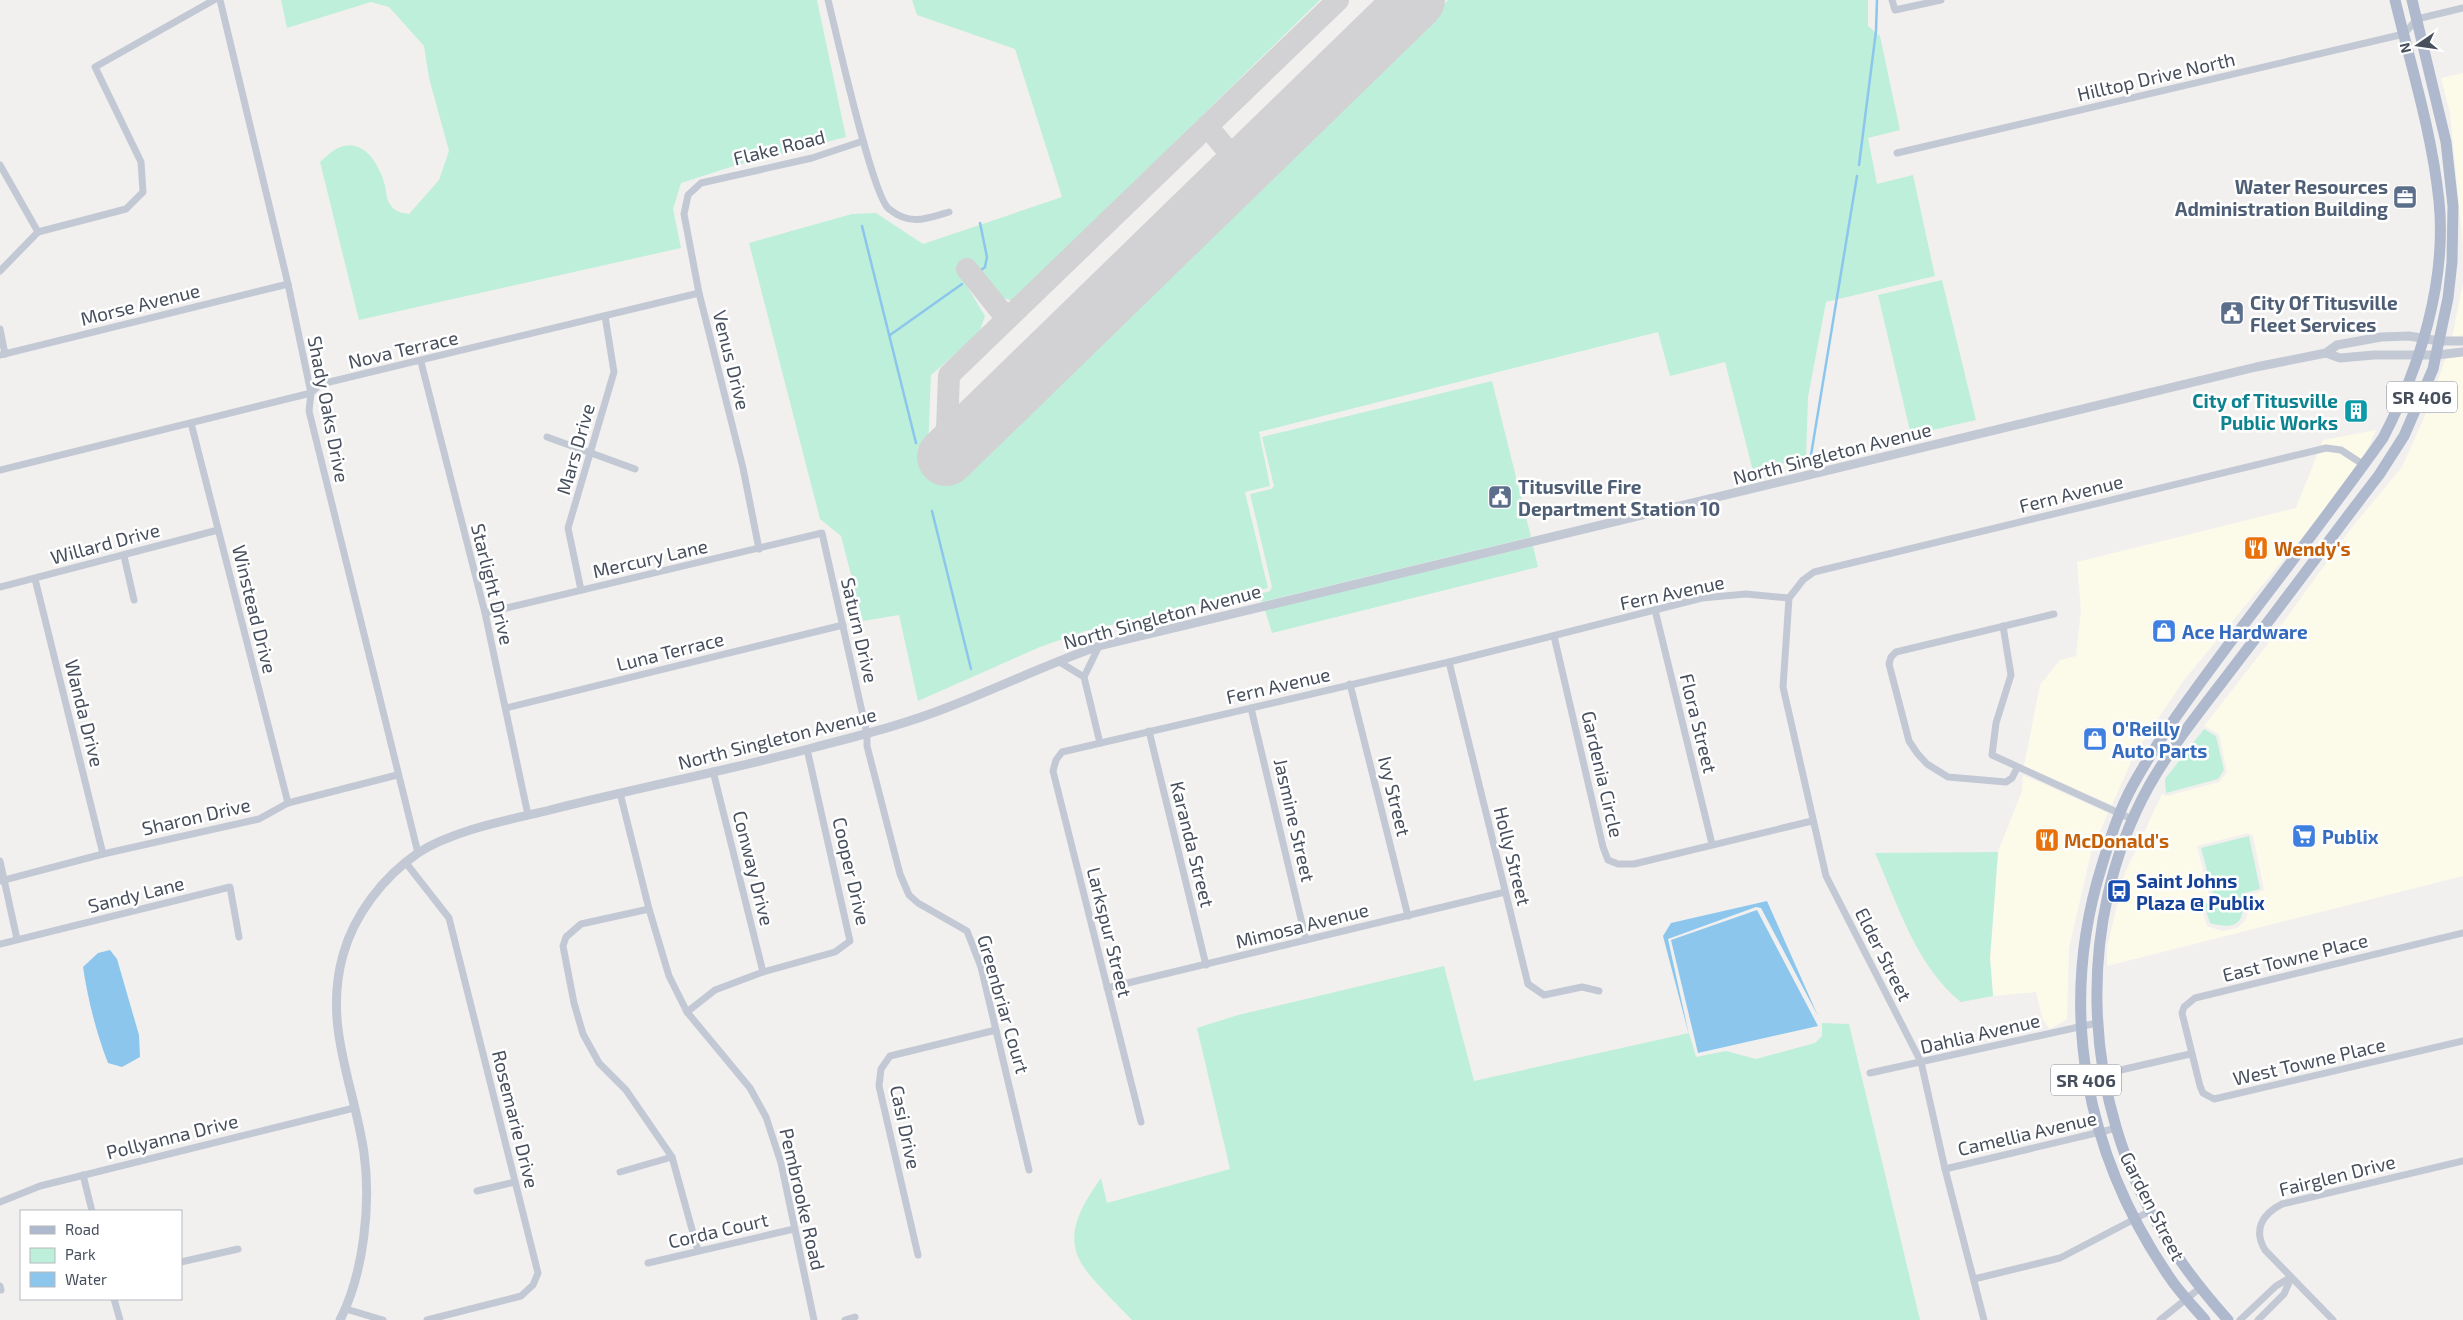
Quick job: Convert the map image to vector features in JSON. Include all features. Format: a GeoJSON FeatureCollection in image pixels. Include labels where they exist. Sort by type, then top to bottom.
{"type":"FeatureCollection","features":[{"type":"Feature","properties":{"kind":"main road","name":"Garden Street"},"geometry":{"type":"LineString","coordinates":[[2205,1320],[2171,1280],[2136,1220],[2114,1175],[2100,1132],[2086,1078],[2081,1027],[2082,954],[2094,892],[2120,814],[2132,787],[2161,739],[2383,438],[2399,406],[2418,356],[2433,301],[2439,251],[2439,202],[2432,154],[2395,0]]}},
{"type":"Feature","properties":{"kind":"main road","name":"Garden Street"},"geometry":{"type":"LineString","coordinates":[[2228,1320],[2200,1288],[2163,1235],[2131,1170],[2117,1128],[2102,1075],[2098,1023],[2097,998],[2103,925],[2109,891],[2125,839],[2149,786],[2176,746],[2379,475],[2404,436],[2421,399],[2437,355],[2448,298],[2452,262],[2453,206],[2446,142],[2412,0]]}},
{"type":"Feature","properties":{"kind":"main road"},"geometry":{"type":"LineString","coordinates":[[2283,602],[2281,595],[2284,582],[2295,557]]}},
{"type":"Feature","properties":{"kind":"main road"},"geometry":{"type":"LineString","coordinates":[[2258,636],[2272,609],[2273,600],[2269,591]]}},
{"type":"Feature","properties":{"kind":"street"},"geometry":{"type":"LineString","coordinates":[[0,271],[38,232],[126,209],[143,192],[141,162],[95,67],[214,0]]}},
{"type":"Feature","properties":{"kind":"street","name":"Shady Oaks Drive"},"geometry":{"type":"LineString","coordinates":[[220,0],[288,284],[311,394],[309,411],[397,775],[418,853]]}},
{"type":"Feature","properties":{"kind":"street"},"geometry":{"type":"LineString","coordinates":[[828,0],[863,141],[875,182],[887,208],[916,221],[949,212]]}},
{"type":"Feature","properties":{"kind":"street"},"geometry":{"type":"LineString","coordinates":[[1892,0],[1895,10],[1941,0]]}},
{"type":"Feature","properties":{"kind":"street"},"geometry":{"type":"LineString","coordinates":[[2404,34],[2417,19],[2463,8]]}},
{"type":"Feature","properties":{"kind":"street","name":"Hilltop Drive North"},"geometry":{"type":"LineString","coordinates":[[1896,153],[2404,34]]}},
{"type":"Feature","properties":{"kind":"street","name":"Flake Road"},"geometry":{"type":"LineString","coordinates":[[701,183],[812,158],[863,141]]}},
{"type":"Feature","properties":{"kind":"street"},"geometry":{"type":"LineString","coordinates":[[0,166],[38,232]]}},
{"type":"Feature","properties":{"kind":"street","name":"Venus Drive"},"geometry":{"type":"LineString","coordinates":[[701,183],[688,195],[684,214],[699,293],[743,468],[759,549]]}},
{"type":"Feature","properties":{"kind":"street","name":"Morse Avenue"},"geometry":{"type":"LineString","coordinates":[[3,354],[288,284]]}},
{"type":"Feature","properties":{"kind":"street","name":"Nova Terrace"},"geometry":{"type":"LineString","coordinates":[[0,470],[311,394],[321,384],[421,362],[699,293]]}},
{"type":"Feature","properties":{"kind":"street","name":"Mars Drive"},"geometry":{"type":"LineString","coordinates":[[581,590],[568,528],[614,372],[605,316]]}},
{"type":"Feature","properties":{"kind":"street"},"geometry":{"type":"LineString","coordinates":[[0,329],[3,354]]}},
{"type":"Feature","properties":{"kind":"street","name":"North Singleton Avenue"},"geometry":{"type":"LineString","coordinates":[[340,1320],[346,1309],[361,1250],[365,1224],[367,1187],[364,1152],[340,1051],[336,1001],[343,955],[362,909],[418,853],[448,838],[528,815],[808,750],[867,734],[944,709],[1058,661],[1099,646],[2247,370],[2326,353],[2337,345],[2381,337],[2463,341]]}},
{"type":"Feature","properties":{"kind":"street","name":"North Singleton Avenue"},"geometry":{"type":"LineString","coordinates":[[2326,353],[2340,358],[2374,355],[2418,356],[2463,352]]}},
{"type":"Feature","properties":{"kind":"street","name":"Starlight Drive"},"geometry":{"type":"LineString","coordinates":[[421,362],[485,613],[528,815]]}},
{"type":"Feature","properties":{"kind":"street","name":"Winstead Drive"},"geometry":{"type":"LineString","coordinates":[[191,423],[288,803]]}},
{"type":"Feature","properties":{"kind":"street"},"geometry":{"type":"LineString","coordinates":[[547,437],[635,469]]}},
{"type":"Feature","properties":{"kind":"street","name":"Fern Avenue"},"geometry":{"type":"LineString","coordinates":[[1062,752],[1449,662],[1702,598],[1746,594],[1789,598],[1803,580],[1814,572],[2326,448],[2341,450],[2364,465]]}},
{"type":"Feature","properties":{"kind":"street","name":"Willard Drive"},"geometry":{"type":"LineString","coordinates":[[0,587],[218,530]]}},
{"type":"Feature","properties":{"kind":"street","name":"Mercury Lane"},"geometry":{"type":"LineString","coordinates":[[485,613],[822,534]]}},
{"type":"Feature","properties":{"kind":"street","name":"Saturn Drive"},"geometry":{"type":"LineString","coordinates":[[822,534],[867,734]]}},
{"type":"Feature","properties":{"kind":"street"},"geometry":{"type":"LineString","coordinates":[[124,556],[134,600]]}},
{"type":"Feature","properties":{"kind":"street","name":"Wanda Drive"},"geometry":{"type":"LineString","coordinates":[[35,579],[103,854]]}},
{"type":"Feature","properties":{"kind":"street","name":"Elder Street"},"geometry":{"type":"LineString","coordinates":[[1789,598],[1783,687],[1826,876],[1921,1062],[1945,1169],[1984,1320]]}},
{"type":"Feature","properties":{"kind":"street","name":"Flora Street"},"geometry":{"type":"LineString","coordinates":[[1655,610],[1712,844]]}},
{"type":"Feature","properties":{"kind":"street"},"geometry":{"type":"LineString","coordinates":[[2017,768],[2012,778],[2006,782],[1948,777],[1927,764],[1916,754],[1909,741],[1889,664],[1891,657],[1896,652],[2054,614]]}},
{"type":"Feature","properties":{"kind":"street","name":"Luna Terrace"},"geometry":{"type":"LineString","coordinates":[[506,708],[843,626]]}},
{"type":"Feature","properties":{"kind":"street"},"geometry":{"type":"LineString","coordinates":[[2003,626],[2011,675],[1996,723],[1992,755],[2134,820]]}},
{"type":"Feature","properties":{"kind":"street","name":"Gardenia Circle"},"geometry":{"type":"LineString","coordinates":[[1554,636],[1603,848],[1608,860],[1618,864],[1634,864],[1812,821]]}},
{"type":"Feature","properties":{"kind":"street"},"geometry":{"type":"LineString","coordinates":[[1099,646],[1084,677],[1100,743]]}},
{"type":"Feature","properties":{"kind":"street"},"geometry":{"type":"LineString","coordinates":[[1058,661],[1084,677]]}},
{"type":"Feature","properties":{"kind":"street","name":"Holly Street"},"geometry":{"type":"LineString","coordinates":[[1449,662],[1528,984],[1544,995],[1582,987],[1599,991]]}},
{"type":"Feature","properties":{"kind":"street","name":"Ivy Street"},"geometry":{"type":"LineString","coordinates":[[1350,684],[1408,916]]}},
{"type":"Feature","properties":{"kind":"street","name":"Jasmine Street"},"geometry":{"type":"LineString","coordinates":[[1252,708],[1306,940]]}},
{"type":"Feature","properties":{"kind":"street","name":"Karanda Street"},"geometry":{"type":"LineString","coordinates":[[1150,731],[1206,965]]}},
{"type":"Feature","properties":{"kind":"street","name":"Greenbriar Court"},"geometry":{"type":"LineString","coordinates":[[867,734],[867,746],[894,852],[909,894],[918,903],[967,931],[981,967],[1029,1170]]}},
{"type":"Feature","properties":{"kind":"street","name":"Cooper Drive"},"geometry":{"type":"LineString","coordinates":[[687,1012],[715,990],[763,972],[836,952],[850,941],[808,750]]}},
{"type":"Feature","properties":{"kind":"street","name":"Larkspur Street"},"geometry":{"type":"LineString","coordinates":[[1062,752],[1056,760],[1053,771],[1141,1122]]}},
{"type":"Feature","properties":{"kind":"street","name":"Conway Drive"},"geometry":{"type":"LineString","coordinates":[[713,771],[763,972]]}},
{"type":"Feature","properties":{"kind":"street","name":"Sharon Drive"},"geometry":{"type":"LineString","coordinates":[[2,880],[103,854],[259,819],[288,803],[397,775]]}},
{"type":"Feature","properties":{"kind":"street","name":"Pembrooke Road"},"geometry":{"type":"LineString","coordinates":[[620,793],[649,909],[669,976],[687,1012],[750,1088],[766,1117],[781,1163],[814,1320]]}},
{"type":"Feature","properties":{"kind":"street"},"geometry":{"type":"LineString","coordinates":[[0,861],[2,880],[17,939]]}},
{"type":"Feature","properties":{"kind":"street","name":"Rosemarie Drive"},"geometry":{"type":"LineString","coordinates":[[406,863],[448,918],[538,1273],[533,1285],[521,1296],[426,1320]]}},
{"type":"Feature","properties":{"kind":"street","name":"Sandy Lane"},"geometry":{"type":"LineString","coordinates":[[0,944],[230,888],[239,937]]}},
{"type":"Feature","properties":{"kind":"street","name":"Mimosa Avenue"},"geometry":{"type":"LineString","coordinates":[[1107,988],[1505,892]]}},
{"type":"Feature","properties":{"kind":"street"},"geometry":{"type":"LineString","coordinates":[[649,909],[580,924],[566,937],[563,946],[574,1003],[583,1034],[599,1062],[626,1090],[672,1157],[698,1251]]}},
{"type":"Feature","properties":{"kind":"street","name":"East Towne Place"},"geometry":{"type":"LineString","coordinates":[[2190,1054],[2182,1013],[2184,1007],[2195,998],[2463,933]]}},
{"type":"Feature","properties":{"kind":"street","name":"Dahlia Avenue"},"geometry":{"type":"LineString","coordinates":[[1870,1073],[2098,1023]]}},
{"type":"Feature","properties":{"kind":"street","name":"Casi Drive"},"geometry":{"type":"LineString","coordinates":[[918,1255],[879,1086],[881,1069],[890,1056],[996,1030]]}},
{"type":"Feature","properties":{"kind":"street","name":"West Towne Place"},"geometry":{"type":"LineString","coordinates":[[2190,1054],[2203,1093],[2214,1099],[2219,1099],[2463,1041]]}},
{"type":"Feature","properties":{"kind":"street"},"geometry":{"type":"LineString","coordinates":[[2086,1078],[2190,1054]]}},
{"type":"Feature","properties":{"kind":"street","name":"Pollyanna Drive"},"geometry":{"type":"LineString","coordinates":[[0,1202],[11,1199],[30,1189],[354,1108]]}},
{"type":"Feature","properties":{"kind":"street","name":"Camellia Avenue"},"geometry":{"type":"LineString","coordinates":[[1945,1169],[2117,1128]]}},
{"type":"Feature","properties":{"kind":"street"},"geometry":{"type":"LineString","coordinates":[[620,1172],[672,1157]]}},
{"type":"Feature","properties":{"kind":"street","name":"Fairglen Drive"},"geometry":{"type":"LineString","coordinates":[[2333,1320],[2265,1250],[2260,1242],[2259,1232],[2261,1222],[2266,1214],[2282,1204],[2463,1161]]}},
{"type":"Feature","properties":{"kind":"street"},"geometry":{"type":"LineString","coordinates":[[83,1175],[92,1210]]}},
{"type":"Feature","properties":{"kind":"street"},"geometry":{"type":"LineString","coordinates":[[477,1191],[515,1182]]}},
{"type":"Feature","properties":{"kind":"street"},"geometry":{"type":"LineString","coordinates":[[1974,1279],[2060,1258],[2150,1211]]}},
{"type":"Feature","properties":{"kind":"street","name":"Corda Court"},"geometry":{"type":"LineString","coordinates":[[648,1263],[794,1229]]}},
{"type":"Feature","properties":{"kind":"street"},"geometry":{"type":"LineString","coordinates":[[182,1262],[238,1249]]}},
{"type":"Feature","properties":{"kind":"street"},"geometry":{"type":"LineString","coordinates":[[2240,1320],[2276,1286],[2291,1277]]}},
{"type":"Feature","properties":{"kind":"street"},"geometry":{"type":"LineString","coordinates":[[2258,1320],[2284,1294],[2291,1277]]}},
{"type":"Feature","properties":{"kind":"street"},"geometry":{"type":"LineString","coordinates":[[2160,1320],[2200,1288]]}},
{"type":"Feature","properties":{"kind":"street"},"geometry":{"type":"LineString","coordinates":[[114,1300],[120,1320]]}},
{"type":"Feature","properties":{"kind":"street"},"geometry":{"type":"LineString","coordinates":[[346,1309],[383,1320]]}},
{"type":"Feature","properties":{"kind":"street"},"geometry":{"type":"LineString","coordinates":[[845,1320],[855,1317]]}},
{"type":"Feature","properties":{"kind":"shaded area"},"geometry":{"type":"Polygon","coordinates":[[[2463,73],[2463,247],[2450,113],[2441,78],[2463,73]]]}},
{"type":"Feature","properties":{"kind":"shaded area"},"geometry":{"type":"Polygon","coordinates":[[[2463,283],[2463,335],[2452,338],[2463,283]]]}},
{"type":"Feature","properties":{"kind":"shaded area"},"geometry":{"type":"Polygon","coordinates":[[[2447,354],[2463,355],[2463,876],[2107,966],[2107,947],[2125,873],[2162,794],[2167,796],[2219,782],[2227,772],[2219,734],[2204,726],[2264,649],[2353,526],[2402,467],[2428,409],[2447,354]],[[2248,833],[2197,846],[2210,899],[2200,904],[2207,926],[2222,931],[2237,928],[2246,920],[2248,910],[2246,897],[2264,890],[2253,836],[2248,833]]]}},
{"type":"Feature","properties":{"kind":"shaded area"},"geometry":{"type":"Polygon","coordinates":[[[2376,430],[2364,457],[2335,497],[2184,680],[2135,753],[2112,805],[2024,766],[2040,685],[2060,660],[2076,656],[2081,610],[2077,562],[2296,508],[2323,440],[2376,430]]]}},
{"type":"Feature","properties":{"kind":"shaded area"},"geometry":{"type":"Polygon","coordinates":[[[2023,775],[2108,813],[2091,853],[2069,948],[2067,1019],[2050,1029],[2043,1020],[2036,992],[1993,996],[1990,958],[1998,852],[2022,791],[2023,775]]]}},
{"type":"Feature","properties":{"kind":"green space"},"geometry":{"type":"Polygon","coordinates":[[[281,0],[817,0],[846,137],[734,166],[681,183],[673,209],[681,248],[359,320],[320,162],[338,148],[347,145],[362,149],[368,153],[378,167],[390,204],[394,209],[409,214],[439,180],[449,151],[429,78],[424,46],[389,7],[371,2],[287,28],[281,0]]]}},
{"type":"Feature","properties":{"kind":"green space"},"geometry":{"type":"Polygon","coordinates":[[[912,0],[1320,0],[1013,301],[993,295],[971,263],[959,273],[985,316],[979,333],[931,375],[928,450],[955,483],[1448,0],[1868,0],[1868,26],[1880,36],[1900,130],[1868,138],[1877,184],[1913,175],[1935,276],[1826,302],[1808,397],[1806,458],[1753,471],[1725,362],[1670,376],[1658,332],[1259,432],[1270,486],[1245,492],[1268,588],[1085,631],[1040,647],[918,701],[899,615],[863,621],[841,536],[820,519],[749,243],[852,214],[876,213],[923,244],[1062,197],[1015,49],[917,15],[912,0]]]}},
{"type":"Feature","properties":{"kind":"green space"},"geometry":{"type":"Polygon","coordinates":[[[1942,280],[1976,420],[1911,435],[1878,295],[1942,280]]]}},
{"type":"Feature","properties":{"kind":"green space"},"geometry":{"type":"Polygon","coordinates":[[[1492,381],[1531,537],[1262,602],[1260,594],[1270,591],[1272,587],[1250,494],[1271,489],[1274,486],[1262,437],[1492,381]]]}},
{"type":"Feature","properties":{"kind":"green space"},"geometry":{"type":"Polygon","coordinates":[[[1533,546],[1538,567],[1272,633],[1265,610],[1533,546]]]}},
{"type":"Feature","properties":{"kind":"green space"},"geometry":{"type":"Polygon","coordinates":[[[2204,729],[2216,736],[2224,770],[2218,779],[2166,793],[2165,779],[2204,729]]]}},
{"type":"Feature","properties":{"kind":"green space"},"geometry":{"type":"Polygon","coordinates":[[[2249,836],[2260,889],[2241,894],[2242,911],[2238,922],[2227,926],[2210,923],[2204,904],[2215,901],[2201,848],[2249,836]]]}},
{"type":"Feature","properties":{"kind":"green space"},"geometry":{"type":"Polygon","coordinates":[[[1998,852],[1990,958],[1993,996],[1961,1002],[1945,987],[1920,953],[1900,914],[1875,853],[1998,852]]]}},
{"type":"Feature","properties":{"kind":"green space"},"geometry":{"type":"Polygon","coordinates":[[[1444,966],[1474,1081],[1689,1033],[1696,1057],[1726,1051],[1756,1059],[1815,1043],[1822,1036],[1822,1023],[1849,1024],[1920,1320],[1132,1320],[1095,1281],[1079,1259],[1075,1248],[1074,1237],[1076,1227],[1083,1206],[1101,1178],[1107,1203],[1230,1169],[1197,1028],[1238,1015],[1444,966]]]}},
{"type":"Feature","properties":{"kind":"water"},"geometry":{"type":"Polygon","coordinates":[[[1767,901],[1818,1016],[1761,908],[1756,907],[1668,939],[1689,1035],[1663,936],[1671,923],[1767,901]]]}},
{"type":"Feature","properties":{"kind":"water"},"geometry":{"type":"Polygon","coordinates":[[[1757,910],[1818,1026],[1698,1053],[1671,940],[1757,910]]]}},
{"type":"Feature","properties":{"kind":"water"},"geometry":{"type":"Polygon","coordinates":[[[110,950],[117,959],[139,1035],[140,1057],[122,1067],[108,1063],[93,1016],[83,967],[98,953],[110,950]]]}},
{"type":"Feature","properties":{"kind":"waterway"},"geometry":{"type":"LineString","coordinates":[[1859,165],[1876,31],[1877,0]]}},
{"type":"Feature","properties":{"kind":"waterway"},"geometry":{"type":"LineString","coordinates":[[1811,455],[1857,176]]}},
{"type":"Feature","properties":{"kind":"waterway"},"geometry":{"type":"LineString","coordinates":[[980,223],[987,257],[985,267],[980,271]]}},
{"type":"Feature","properties":{"kind":"waterway"},"geometry":{"type":"LineString","coordinates":[[862,226],[916,443]]}},
{"type":"Feature","properties":{"kind":"waterway"},"geometry":{"type":"LineString","coordinates":[[890,335],[962,284]]}},
{"type":"Feature","properties":{"kind":"waterway"},"geometry":{"type":"LineString","coordinates":[[932,511],[971,669]]}},
{"type":"Feature","properties":{"kind":"taxiway"},"geometry":{"type":"LineString","coordinates":[[946,457],[949,375],[1338,0]]}},
{"type":"Feature","properties":{"kind":"taxiway"},"geometry":{"type":"LineString","coordinates":[[1207,126],[1243,169]]}},
{"type":"Feature","properties":{"kind":"taxiway"},"geometry":{"type":"LineString","coordinates":[[967,269],[1007,319]]}},
{"type":"Feature","properties":{"kind":"runway"},"geometry":{"type":"LineString","coordinates":[[946,457],[1416,0]]}},
{"type":"Feature","properties":{"kind":"place","name":"Water Resources Administration Building"},"geometry":{"type":"Point","coordinates":[2405,197]}},
{"type":"Feature","properties":{"kind":"place","name":"City Of Titusville Fleet Services"},"geometry":{"type":"Point","coordinates":[2232,313]}},
{"type":"Feature","properties":{"kind":"place","name":"City of Titusville Public Works"},"geometry":{"type":"Point","coordinates":[2356,411]}},
{"type":"Feature","properties":{"kind":"place","name":"Titusville Fire Department Station 10"},"geometry":{"type":"Point","coordinates":[1500,497]}},
{"type":"Feature","properties":{"kind":"place","name":"Wendy's"},"geometry":{"type":"Point","coordinates":[2256,548]}},
{"type":"Feature","properties":{"kind":"place","name":"Ace Hardware"},"geometry":{"type":"Point","coordinates":[2164,631]}},
{"type":"Feature","properties":{"kind":"place","name":"O'Reilly Auto Parts"},"geometry":{"type":"Point","coordinates":[2095,739]}},
{"type":"Feature","properties":{"kind":"place","name":"Publix"},"geometry":{"type":"Point","coordinates":[2304,836]}},
{"type":"Feature","properties":{"kind":"place","name":"McDonald's"},"geometry":{"type":"Point","coordinates":[2047,840]}},
{"type":"Feature","properties":{"kind":"place","name":"Saint Johns Plaza @ Publix"},"geometry":{"type":"Point","coordinates":[2119,891]}}]}
